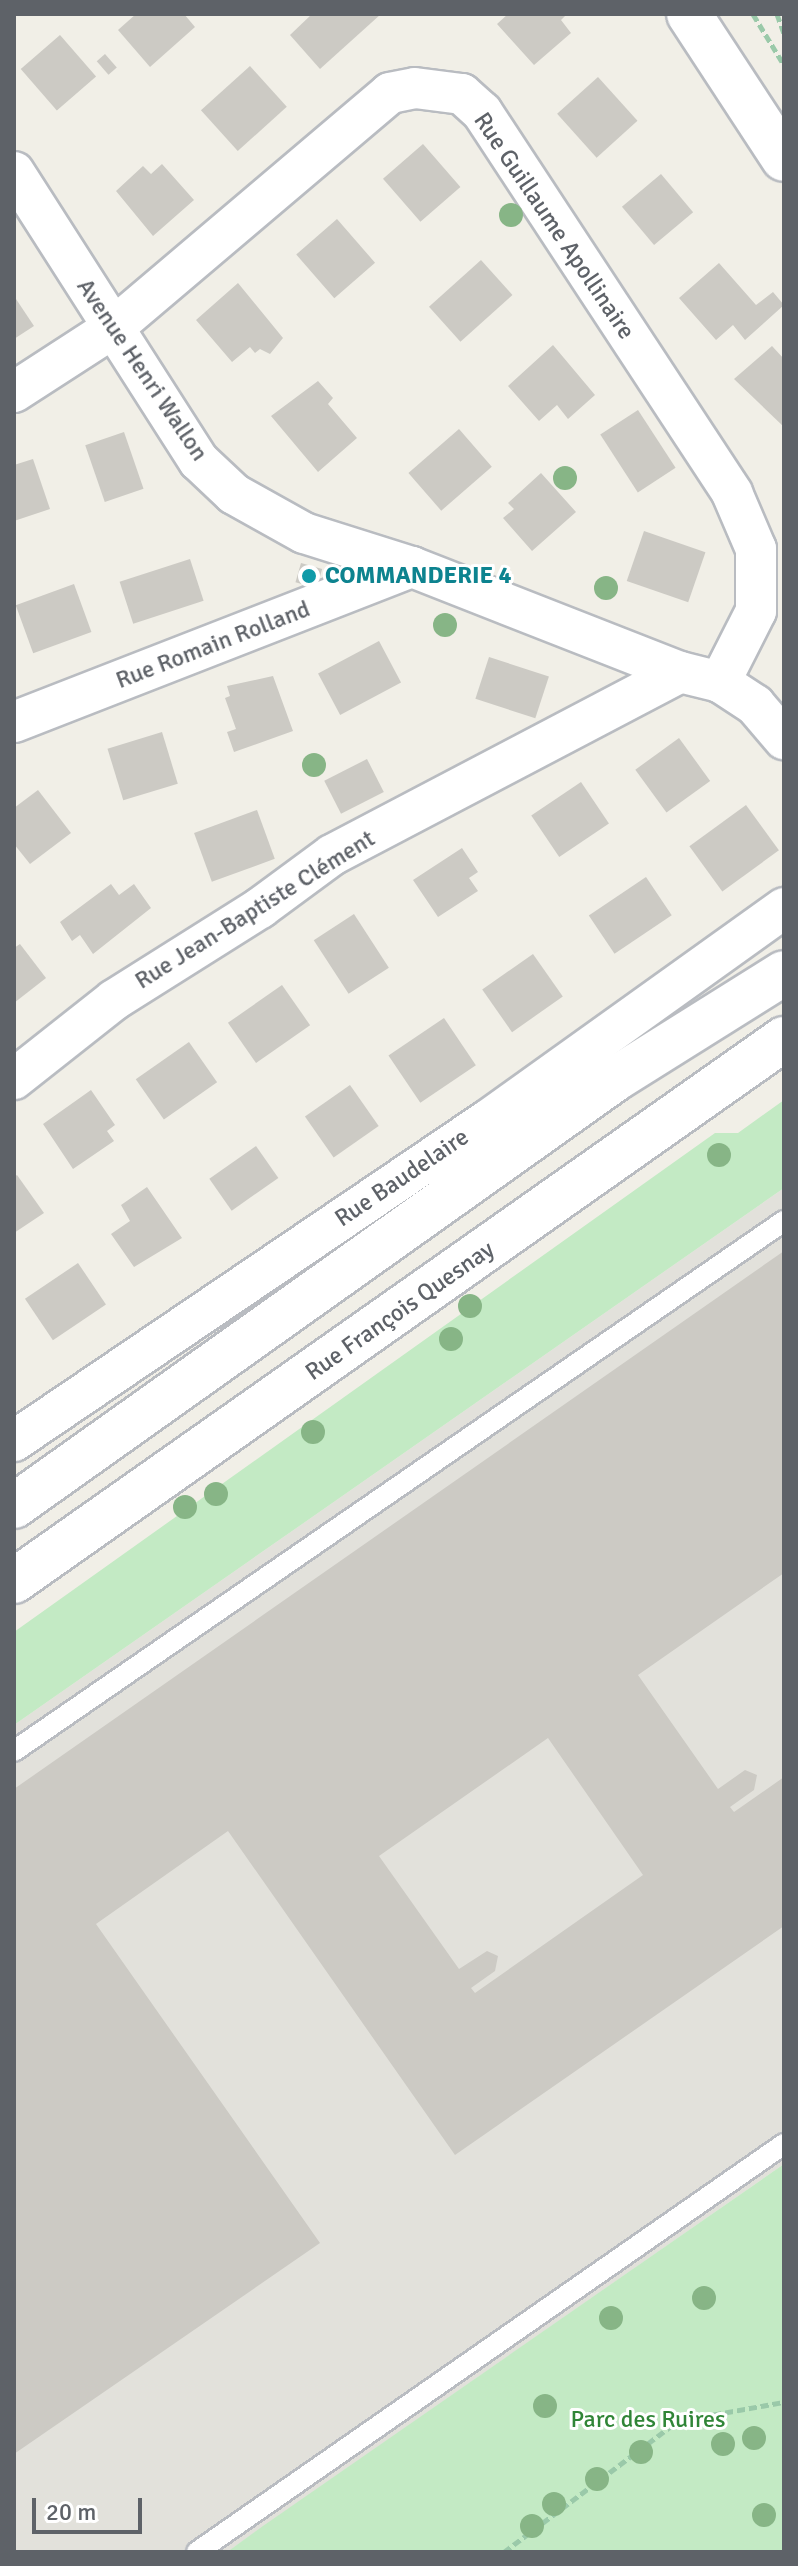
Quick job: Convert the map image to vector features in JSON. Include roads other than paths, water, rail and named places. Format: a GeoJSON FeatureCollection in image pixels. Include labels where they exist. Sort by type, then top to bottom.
{"type":"FeatureCollection","features":[{"type":"Feature","properties":{"kind":"street"},"geometry":{"type":"LineString","coordinates":[[689,14],[784,159]]}},
{"type":"Feature","properties":{"kind":"street"},"geometry":{"type":"LineString","coordinates":[[721,14],[784,116]]}},
{"type":"Feature","properties":{"kind":"street","name":"Rue Guillaume Apollinaire"},"geometry":{"type":"LineString","coordinates":[[14,392],[113,328],[390,93],[415,88],[462,94],[482,112],[732,493],[756,549],[756,611],[720,682]]}},
{"type":"Feature","properties":{"kind":"street","name":"Avenue Henri Wallon"},"geometry":{"type":"LineString","coordinates":[[14,172],[199,461],[234,494],[304,533],[412,567],[680,672],[720,682],[755,705],[784,739]]}},
{"type":"Feature","properties":{"kind":"street","name":"Rue Romain Rolland"},"geometry":{"type":"LineString","coordinates":[[14,722],[412,567]]}},
{"type":"Feature","properties":{"kind":"street","name":"Rue Jean-Baptiste Clément"},"geometry":{"type":"LineString","coordinates":[[14,1079],[114,1000],[260,908],[332,855],[680,672]]}},
{"type":"Feature","properties":{"kind":"street","name":"Rue Baudelaire"},"geometry":{"type":"LineString","coordinates":[[14,1441],[488,1120],[784,908]]}},
{"type":"Feature","properties":{"kind":"street"},"geometry":{"type":"LineString","coordinates":[[14,1506],[615,1079],[784,973]]}},
{"type":"Feature","properties":{"kind":"street","name":"Rue François Quesnay"},"geometry":{"type":"LineString","coordinates":[[14,1581],[784,1039]]}},
{"type":"Feature","properties":{"kind":"lane"},"geometry":{"type":"LineString","coordinates":[[14,1751],[784,1221]]}},
{"type":"Feature","properties":{"kind":"lane"},"geometry":{"type":"LineString","coordinates":[[197,2552],[784,2144]]}},
{"type":"Feature","properties":{"kind":"place","name":"COMMANDERIE 4"},"geometry":{"type":"Point","coordinates":[309,576]}},
{"type":"Feature","properties":{"kind":"park label","name":"Parc des Ruires"},"geometry":{"type":"Point","coordinates":[648,2420]}}]}
